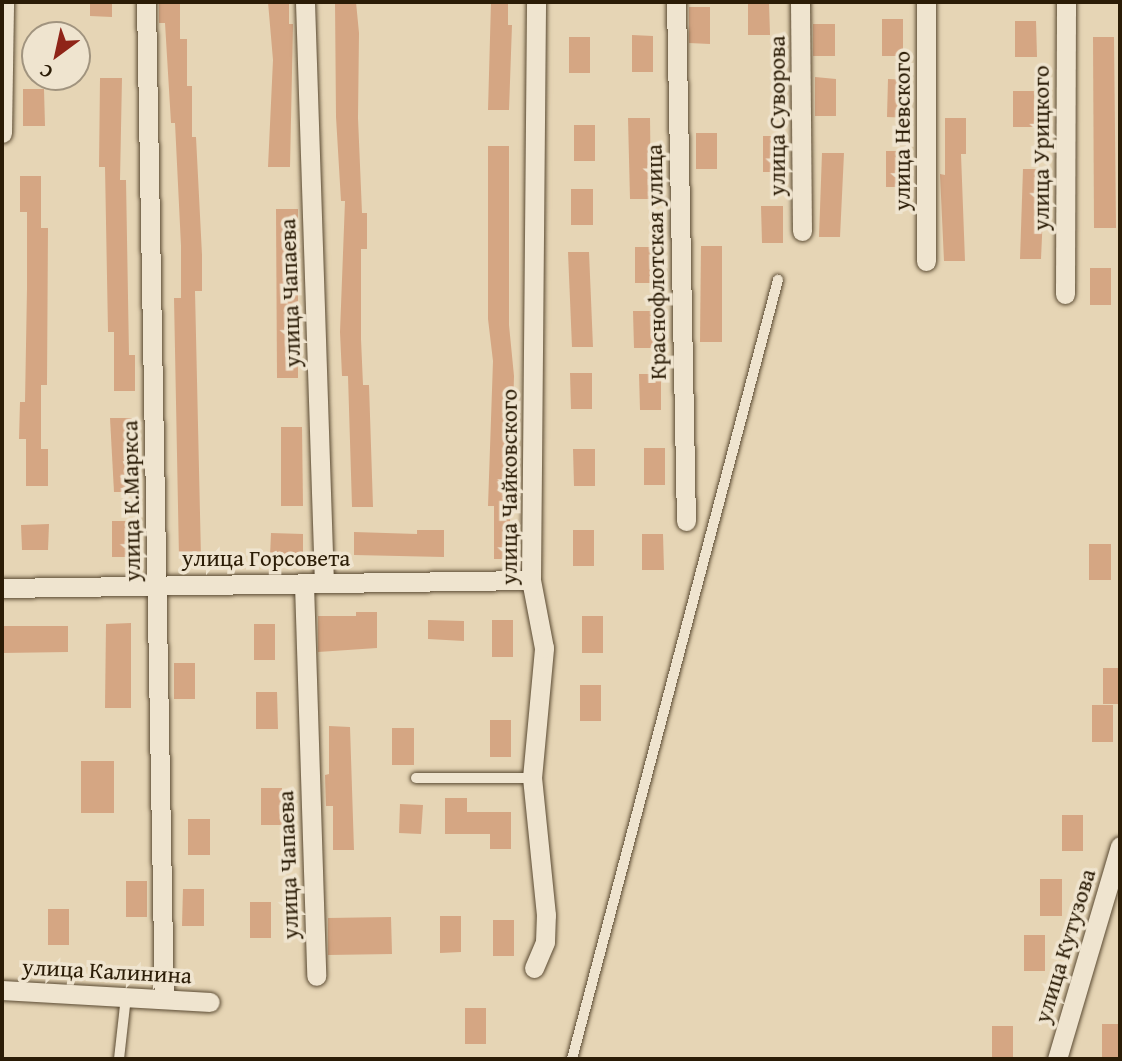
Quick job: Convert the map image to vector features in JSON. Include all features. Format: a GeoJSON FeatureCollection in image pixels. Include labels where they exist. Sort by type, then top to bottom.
{"type":"FeatureCollection","features":[{"type":"Feature","properties":{"kind":"street"},"geometry":{"type":"LineString","coordinates":[[2,133],[4,2]]}},
{"type":"Feature","properties":{"kind":"street","name":"улица К.Маркса"},"geometry":{"type":"LineString","coordinates":[[146,2],[164,999]]}},
{"type":"Feature","properties":{"kind":"street","name":"улица Чапаева"},"geometry":{"type":"LineString","coordinates":[[305,2],[314,584],[316,976]]}},
{"type":"Feature","properties":{"kind":"street","name":"улица Чайковского"},"geometry":{"type":"LineString","coordinates":[[534,968],[545,942],[547,915],[532,778],[544,648],[531,580],[536,2]]}},
{"type":"Feature","properties":{"kind":"street","name":"Краснофлотская улица"},"geometry":{"type":"LineString","coordinates":[[676,2],[685,521]]}},
{"type":"Feature","properties":{"kind":"street","name":"улица Суворова"},"geometry":{"type":"LineString","coordinates":[[800,2],[802,231]]}},
{"type":"Feature","properties":{"kind":"street","name":"улица Невского"},"geometry":{"type":"LineString","coordinates":[[926,2],[926,261]]}},
{"type":"Feature","properties":{"kind":"street","name":"улица Урицкого"},"geometry":{"type":"LineString","coordinates":[[1065,294],[1066,2]]}},
{"type":"Feature","properties":{"kind":"street","name":"улица Горсовета"},"geometry":{"type":"LineString","coordinates":[[2,587],[531,580]]}},
{"type":"Feature","properties":{"kind":"street","name":"улица Кутузова"},"geometry":{"type":"LineString","coordinates":[[1057,1059],[1120,846]]}},
{"type":"Feature","properties":{"kind":"street","name":"улица Калинина"},"geometry":{"type":"LineString","coordinates":[[2,990],[210,1002]]}},
{"type":"Feature","properties":{"kind":"lane"},"geometry":{"type":"LineString","coordinates":[[572,1059],[778,280]]}},
{"type":"Feature","properties":{"kind":"lane"},"geometry":{"type":"LineString","coordinates":[[416,778],[532,778]]}},
{"type":"Feature","properties":{"kind":"lane"},"geometry":{"type":"LineString","coordinates":[[119,1059],[126,997]]}},
{"type":"Feature","properties":{"kind":"building"},"geometry":{"type":"Polygon","coordinates":[[[90,2],[112,2],[112,17],[90,16],[90,2]]]}},
{"type":"Feature","properties":{"kind":"building"},"geometry":{"type":"Polygon","coordinates":[[[159,2],[180,2],[180,39],[187,39],[187,86],[192,86],[192,137],[196,137],[202,255],[202,291],[195,291],[201,558],[179,558],[174,298],[181,298],[181,246],[175,123],[171,123],[165,23],[159,23],[159,2]]]}},
{"type":"Feature","properties":{"kind":"building"},"geometry":{"type":"Polygon","coordinates":[[[268,2],[289,2],[289,24],[293,24],[290,167],[268,167],[273,60],[268,2]]]}},
{"type":"Feature","properties":{"kind":"building"},"geometry":{"type":"Polygon","coordinates":[[[335,2],[356,2],[359,33],[358,118],[362,213],[367,213],[367,249],[361,249],[361,339],[363,385],[369,385],[373,507],[352,507],[348,376],[342,376],[340,332],[345,201],[341,201],[336,117],[335,2]]]}},
{"type":"Feature","properties":{"kind":"building"},"geometry":{"type":"Polygon","coordinates":[[[491,2],[508,2],[508,25],[512,25],[509,110],[488,110],[491,2]]]}},
{"type":"Feature","properties":{"kind":"building"},"geometry":{"type":"Polygon","coordinates":[[[748,2],[769,2],[770,35],[748,35],[748,2]]]}},
{"type":"Feature","properties":{"kind":"building"},"geometry":{"type":"Polygon","coordinates":[[[689,7],[710,7],[710,44],[689,43],[689,7]]]}},
{"type":"Feature","properties":{"kind":"building"},"geometry":{"type":"Polygon","coordinates":[[[882,19],[903,19],[903,56],[882,56],[882,19]]]}},
{"type":"Feature","properties":{"kind":"building"},"geometry":{"type":"Polygon","coordinates":[[[1015,21],[1036,21],[1037,57],[1015,57],[1015,21]]]}},
{"type":"Feature","properties":{"kind":"building"},"geometry":{"type":"Polygon","coordinates":[[[813,24],[835,24],[835,56],[813,56],[813,24]]]}},
{"type":"Feature","properties":{"kind":"building"},"geometry":{"type":"Polygon","coordinates":[[[632,35],[653,36],[653,72],[632,72],[632,35]]]}},
{"type":"Feature","properties":{"kind":"building"},"geometry":{"type":"Polygon","coordinates":[[[569,37],[590,37],[590,73],[569,73],[569,37]]]}},
{"type":"Feature","properties":{"kind":"building"},"geometry":{"type":"Polygon","coordinates":[[[1093,37],[1114,37],[1116,228],[1094,228],[1093,37]]]}},
{"type":"Feature","properties":{"kind":"building"},"geometry":{"type":"Polygon","coordinates":[[[815,77],[836,79],[836,116],[815,116],[815,77]]]}},
{"type":"Feature","properties":{"kind":"building"},"geometry":{"type":"Polygon","coordinates":[[[100,78],[122,78],[120,180],[126,180],[129,355],[135,355],[135,391],[114,391],[114,332],[108,332],[105,167],[99,167],[100,78]]]}},
{"type":"Feature","properties":{"kind":"building"},"geometry":{"type":"Polygon","coordinates":[[[888,79],[911,80],[910,118],[887,117],[888,79]]]}},
{"type":"Feature","properties":{"kind":"building"},"geometry":{"type":"Polygon","coordinates":[[[23,91],[44,91],[45,126],[23,126],[23,91]]]}},
{"type":"Feature","properties":{"kind":"building"},"geometry":{"type":"Polygon","coordinates":[[[1013,91],[1034,91],[1034,127],[1013,127],[1013,91]]]}},
{"type":"Feature","properties":{"kind":"building"},"geometry":{"type":"Polygon","coordinates":[[[628,118],[650,118],[651,199],[630,199],[628,118]]]}},
{"type":"Feature","properties":{"kind":"building"},"geometry":{"type":"Polygon","coordinates":[[[945,118],[966,118],[966,154],[961,154],[965,261],[944,261],[940,174],[945,175],[945,118]]]}},
{"type":"Feature","properties":{"kind":"building"},"geometry":{"type":"Polygon","coordinates":[[[574,125],[595,125],[595,161],[574,161],[574,125]]]}},
{"type":"Feature","properties":{"kind":"building"},"geometry":{"type":"Polygon","coordinates":[[[696,133],[717,133],[717,169],[696,169],[696,133]]]}},
{"type":"Feature","properties":{"kind":"building"},"geometry":{"type":"Polygon","coordinates":[[[763,136],[784,136],[784,172],[763,172],[763,136]]]}},
{"type":"Feature","properties":{"kind":"building"},"geometry":{"type":"Polygon","coordinates":[[[488,146],[509,146],[509,325],[514,376],[510,522],[516,522],[516,559],[494,559],[494,506],[488,506],[493,361],[488,319],[488,146]]]}},
{"type":"Feature","properties":{"kind":"building"},"geometry":{"type":"Polygon","coordinates":[[[886,151],[907,151],[907,187],[886,187],[886,151]]]}},
{"type":"Feature","properties":{"kind":"building"},"geometry":{"type":"Polygon","coordinates":[[[822,153],[844,153],[840,237],[819,237],[822,153]]]}},
{"type":"Feature","properties":{"kind":"building"},"geometry":{"type":"Polygon","coordinates":[[[1023,169],[1045,169],[1041,259],[1020,259],[1023,169]]]}},
{"type":"Feature","properties":{"kind":"building"},"geometry":{"type":"Polygon","coordinates":[[[20,176],[41,176],[41,228],[48,228],[47,385],[41,385],[41,449],[48,449],[48,486],[26,486],[26,439],[19,439],[20,402],[25,402],[27,288],[27,212],[20,212],[20,176]]]}},
{"type":"Feature","properties":{"kind":"building"},"geometry":{"type":"Polygon","coordinates":[[[571,189],[593,189],[593,225],[571,225],[571,189]]]}},
{"type":"Feature","properties":{"kind":"building"},"geometry":{"type":"Polygon","coordinates":[[[761,206],[783,206],[783,243],[762,243],[761,206]]]}},
{"type":"Feature","properties":{"kind":"building"},"geometry":{"type":"Polygon","coordinates":[[[276,209],[298,209],[298,378],[277,378],[276,209]]]}},
{"type":"Feature","properties":{"kind":"building"},"geometry":{"type":"Polygon","coordinates":[[[701,246],[722,246],[722,342],[700,342],[701,246]]]}},
{"type":"Feature","properties":{"kind":"building"},"geometry":{"type":"Polygon","coordinates":[[[635,247],[656,247],[656,283],[635,283],[635,247]]]}},
{"type":"Feature","properties":{"kind":"building"},"geometry":{"type":"Polygon","coordinates":[[[568,252],[589,252],[593,347],[572,347],[568,252]]]}},
{"type":"Feature","properties":{"kind":"building"},"geometry":{"type":"Polygon","coordinates":[[[1090,268],[1111,268],[1111,305],[1090,305],[1090,268]]]}},
{"type":"Feature","properties":{"kind":"building"},"geometry":{"type":"Polygon","coordinates":[[[633,311],[655,311],[655,348],[634,348],[633,311]]]}},
{"type":"Feature","properties":{"kind":"building"},"geometry":{"type":"Polygon","coordinates":[[[570,373],[592,373],[592,409],[571,409],[570,373]]]}},
{"type":"Feature","properties":{"kind":"building"},"geometry":{"type":"Polygon","coordinates":[[[639,374],[661,374],[661,410],[640,410],[639,374]]]}},
{"type":"Feature","properties":{"kind":"building"},"geometry":{"type":"Polygon","coordinates":[[[110,418],[132,418],[136,492],[114,492],[110,418]]]}},
{"type":"Feature","properties":{"kind":"building"},"geometry":{"type":"Polygon","coordinates":[[[281,427],[302,427],[303,506],[281,506],[281,427]]]}},
{"type":"Feature","properties":{"kind":"building"},"geometry":{"type":"Polygon","coordinates":[[[644,448],[665,448],[665,485],[644,485],[644,448]]]}},
{"type":"Feature","properties":{"kind":"building"},"geometry":{"type":"Polygon","coordinates":[[[573,449],[595,449],[595,486],[574,486],[573,449]]]}},
{"type":"Feature","properties":{"kind":"building"},"geometry":{"type":"Polygon","coordinates":[[[112,521],[133,521],[133,557],[112,557],[112,521]]]}},
{"type":"Feature","properties":{"kind":"building"},"geometry":{"type":"Polygon","coordinates":[[[49,524],[48,550],[22,550],[21,525],[49,524]]]}},
{"type":"Feature","properties":{"kind":"building"},"geometry":{"type":"Polygon","coordinates":[[[417,530],[444,530],[444,557],[354,555],[354,532],[417,534],[417,530]]]}},
{"type":"Feature","properties":{"kind":"building"},"geometry":{"type":"Polygon","coordinates":[[[573,530],[594,530],[594,566],[573,566],[573,530]]]}},
{"type":"Feature","properties":{"kind":"building"},"geometry":{"type":"Polygon","coordinates":[[[271,533],[303,534],[303,558],[270,557],[271,533]]]}},
{"type":"Feature","properties":{"kind":"building"},"geometry":{"type":"Polygon","coordinates":[[[642,534],[663,534],[664,570],[642,570],[642,534]]]}},
{"type":"Feature","properties":{"kind":"building"},"geometry":{"type":"Polygon","coordinates":[[[1089,544],[1111,544],[1111,580],[1089,580],[1089,544]]]}},
{"type":"Feature","properties":{"kind":"building"},"geometry":{"type":"Polygon","coordinates":[[[356,612],[377,612],[377,648],[318,652],[318,616],[356,616],[356,612]]]}},
{"type":"Feature","properties":{"kind":"building"},"geometry":{"type":"Polygon","coordinates":[[[582,616],[603,616],[603,653],[582,653],[582,616]]]}},
{"type":"Feature","properties":{"kind":"building"},"geometry":{"type":"Polygon","coordinates":[[[428,620],[464,621],[464,641],[428,639],[428,620]]]}},
{"type":"Feature","properties":{"kind":"building"},"geometry":{"type":"Polygon","coordinates":[[[492,620],[513,620],[513,657],[492,657],[492,620]]]}},
{"type":"Feature","properties":{"kind":"building"},"geometry":{"type":"Polygon","coordinates":[[[131,623],[131,708],[105,708],[106,624],[131,623]]]}},
{"type":"Feature","properties":{"kind":"building"},"geometry":{"type":"Polygon","coordinates":[[[254,624],[275,624],[275,660],[254,660],[254,624]]]}},
{"type":"Feature","properties":{"kind":"building"},"geometry":{"type":"Polygon","coordinates":[[[2,626],[68,626],[68,652],[2,653],[2,626]]]}},
{"type":"Feature","properties":{"kind":"building"},"geometry":{"type":"Polygon","coordinates":[[[174,663],[195,663],[195,699],[174,699],[174,663]]]}},
{"type":"Feature","properties":{"kind":"building"},"geometry":{"type":"Polygon","coordinates":[[[1103,668],[1120,668],[1120,704],[1103,704],[1103,668]]]}},
{"type":"Feature","properties":{"kind":"building"},"geometry":{"type":"Polygon","coordinates":[[[580,685],[601,685],[601,721],[580,721],[580,685]]]}},
{"type":"Feature","properties":{"kind":"building"},"geometry":{"type":"Polygon","coordinates":[[[256,692],[277,692],[278,729],[256,729],[256,692]]]}},
{"type":"Feature","properties":{"kind":"building"},"geometry":{"type":"Polygon","coordinates":[[[1092,705],[1113,705],[1113,742],[1092,742],[1092,705]]]}},
{"type":"Feature","properties":{"kind":"building"},"geometry":{"type":"Polygon","coordinates":[[[490,720],[511,720],[511,757],[490,757],[490,720]]]}},
{"type":"Feature","properties":{"kind":"building"},"geometry":{"type":"Polygon","coordinates":[[[329,726],[350,727],[354,850],[333,850],[333,806],[326,806],[325,775],[329,774],[329,726]]]}},
{"type":"Feature","properties":{"kind":"building"},"geometry":{"type":"Polygon","coordinates":[[[392,728],[414,728],[414,765],[392,765],[392,728]]]}},
{"type":"Feature","properties":{"kind":"building"},"geometry":{"type":"Polygon","coordinates":[[[81,761],[114,761],[114,813],[81,813],[81,761]]]}},
{"type":"Feature","properties":{"kind":"building"},"geometry":{"type":"Polygon","coordinates":[[[261,788],[282,788],[282,825],[261,825],[261,788]]]}},
{"type":"Feature","properties":{"kind":"building"},"geometry":{"type":"Polygon","coordinates":[[[445,798],[467,798],[467,812],[511,812],[511,849],[490,849],[490,834],[445,834],[445,798]]]}},
{"type":"Feature","properties":{"kind":"building"},"geometry":{"type":"Polygon","coordinates":[[[400,804],[423,805],[421,834],[399,833],[400,804]]]}},
{"type":"Feature","properties":{"kind":"building"},"geometry":{"type":"Polygon","coordinates":[[[1062,815],[1083,815],[1083,851],[1062,851],[1062,815]]]}},
{"type":"Feature","properties":{"kind":"building"},"geometry":{"type":"Polygon","coordinates":[[[188,819],[210,819],[210,855],[188,855],[188,819]]]}},
{"type":"Feature","properties":{"kind":"building"},"geometry":{"type":"Polygon","coordinates":[[[1040,879],[1062,879],[1062,916],[1040,916],[1040,879]]]}},
{"type":"Feature","properties":{"kind":"building"},"geometry":{"type":"Polygon","coordinates":[[[126,881],[147,881],[147,917],[126,917],[126,881]]]}},
{"type":"Feature","properties":{"kind":"building"},"geometry":{"type":"Polygon","coordinates":[[[183,889],[204,889],[204,926],[182,926],[183,889]]]}},
{"type":"Feature","properties":{"kind":"building"},"geometry":{"type":"Polygon","coordinates":[[[250,902],[271,902],[271,938],[250,938],[250,902]]]}},
{"type":"Feature","properties":{"kind":"building"},"geometry":{"type":"Polygon","coordinates":[[[48,909],[69,909],[69,945],[48,945],[48,909]]]}},
{"type":"Feature","properties":{"kind":"building"},"geometry":{"type":"Polygon","coordinates":[[[440,916],[461,916],[461,952],[440,953],[440,916]]]}},
{"type":"Feature","properties":{"kind":"building"},"geometry":{"type":"Polygon","coordinates":[[[391,917],[392,954],[328,955],[328,918],[391,917]]]}},
{"type":"Feature","properties":{"kind":"building"},"geometry":{"type":"Polygon","coordinates":[[[493,920],[514,920],[514,956],[493,956],[493,920]]]}},
{"type":"Feature","properties":{"kind":"building"},"geometry":{"type":"Polygon","coordinates":[[[1024,935],[1045,935],[1045,971],[1024,971],[1024,935]]]}},
{"type":"Feature","properties":{"kind":"building"},"geometry":{"type":"Polygon","coordinates":[[[465,1008],[486,1008],[486,1044],[465,1044],[465,1008]]]}},
{"type":"Feature","properties":{"kind":"building"},"geometry":{"type":"Polygon","coordinates":[[[1102,1024],[1120,1024],[1120,1059],[1102,1059],[1102,1024]]]}},
{"type":"Feature","properties":{"kind":"building"},"geometry":{"type":"Polygon","coordinates":[[[992,1026],[1013,1026],[1013,1059],[992,1059],[992,1026]]]}}]}
